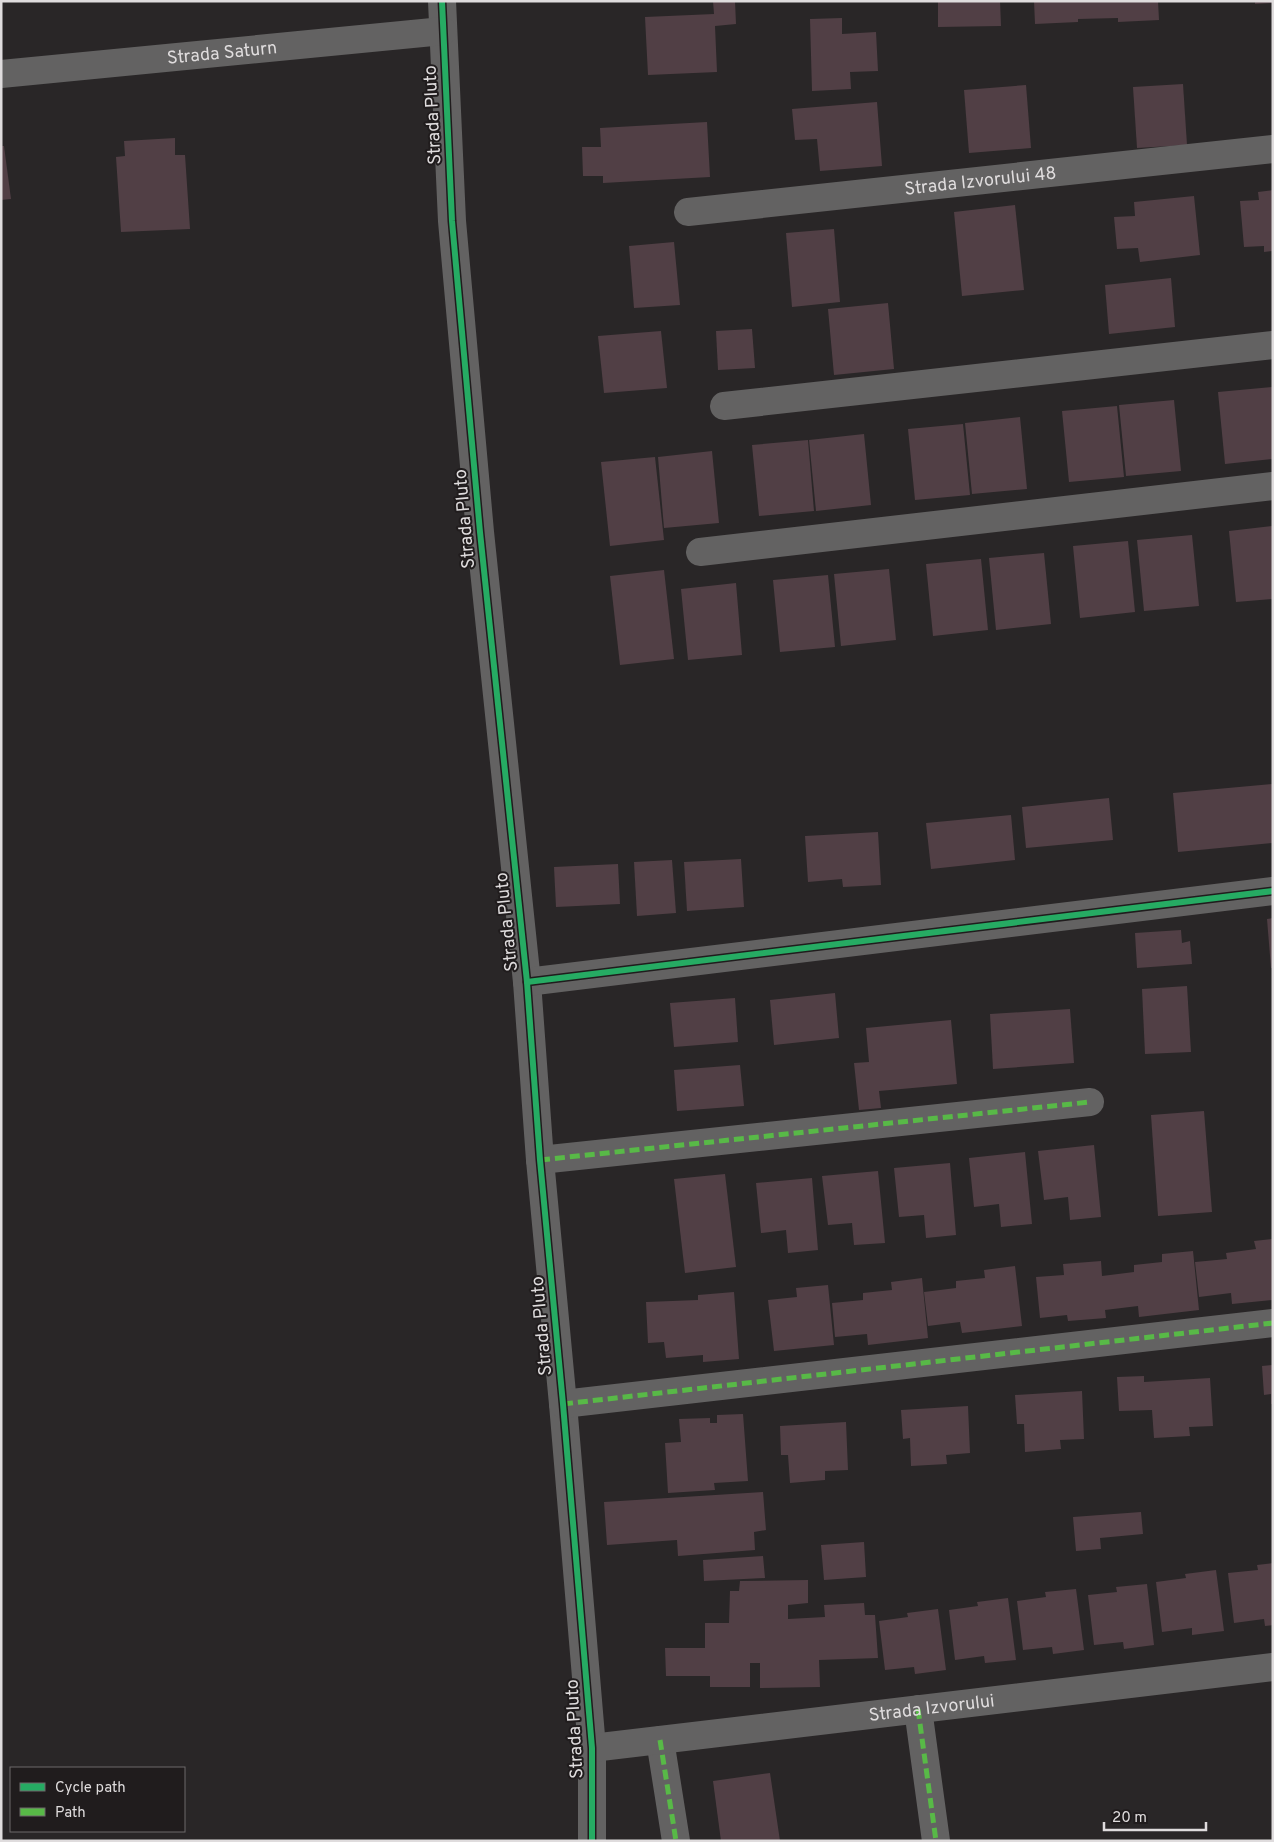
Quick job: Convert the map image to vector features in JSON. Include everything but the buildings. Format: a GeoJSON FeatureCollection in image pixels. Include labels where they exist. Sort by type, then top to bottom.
{"type":"FeatureCollection","features":[{"type":"Feature","properties":{"kind":"street","name":"Strada Pluto"},"geometry":{"type":"LineString","coordinates":[[442,1],[452,221],[480,532],[527,982],[540,1160],[592,1748],[592,1841]]}},
{"type":"Feature","properties":{"kind":"street","name":"Strada Saturn"},"geometry":{"type":"LineString","coordinates":[[1,74],[443,31]]}},
{"type":"Feature","properties":{"kind":"street","name":"Strada Izvorului 48"},"geometry":{"type":"LineString","coordinates":[[688,212],[1273,149]]}},
{"type":"Feature","properties":{"kind":"street"},"geometry":{"type":"LineString","coordinates":[[724,406],[1273,345]]}},
{"type":"Feature","properties":{"kind":"street"},"geometry":{"type":"LineString","coordinates":[[700,552],[1273,486]]}},
{"type":"Feature","properties":{"kind":"street"},"geometry":{"type":"LineString","coordinates":[[527,982],[1273,891]]}},
{"type":"Feature","properties":{"kind":"street"},"geometry":{"type":"LineString","coordinates":[[540,1160],[1090,1102]]}},
{"type":"Feature","properties":{"kind":"street"},"geometry":{"type":"LineString","coordinates":[[563,1404],[1273,1323]]}},
{"type":"Feature","properties":{"kind":"street","name":"Strada Izvorului"},"geometry":{"type":"LineString","coordinates":[[592,1748],[1273,1667]]}},
{"type":"Feature","properties":{"kind":"street"},"geometry":{"type":"LineString","coordinates":[[918,1709],[936,1841]]}},
{"type":"Feature","properties":{"kind":"street"},"geometry":{"type":"LineString","coordinates":[[660,1740],[676,1841]]}},
{"type":"Feature","properties":{"kind":"marked path"},"geometry":{"type":"LineString","coordinates":[[540,1160],[1090,1102]]}},
{"type":"Feature","properties":{"kind":"marked path"},"geometry":{"type":"LineString","coordinates":[[563,1404],[1273,1323]]}},
{"type":"Feature","properties":{"kind":"marked path"},"geometry":{"type":"LineString","coordinates":[[918,1709],[936,1841]]}},
{"type":"Feature","properties":{"kind":"marked path"},"geometry":{"type":"LineString","coordinates":[[660,1740],[676,1841]]}},
{"type":"Feature","properties":{"kind":"cycle path"},"geometry":{"type":"LineString","coordinates":[[442,1],[452,221],[480,532],[527,982],[540,1160],[592,1748],[592,1841]]}},
{"type":"Feature","properties":{"kind":"cycle path"},"geometry":{"type":"LineString","coordinates":[[527,982],[1273,891]]}}]}
